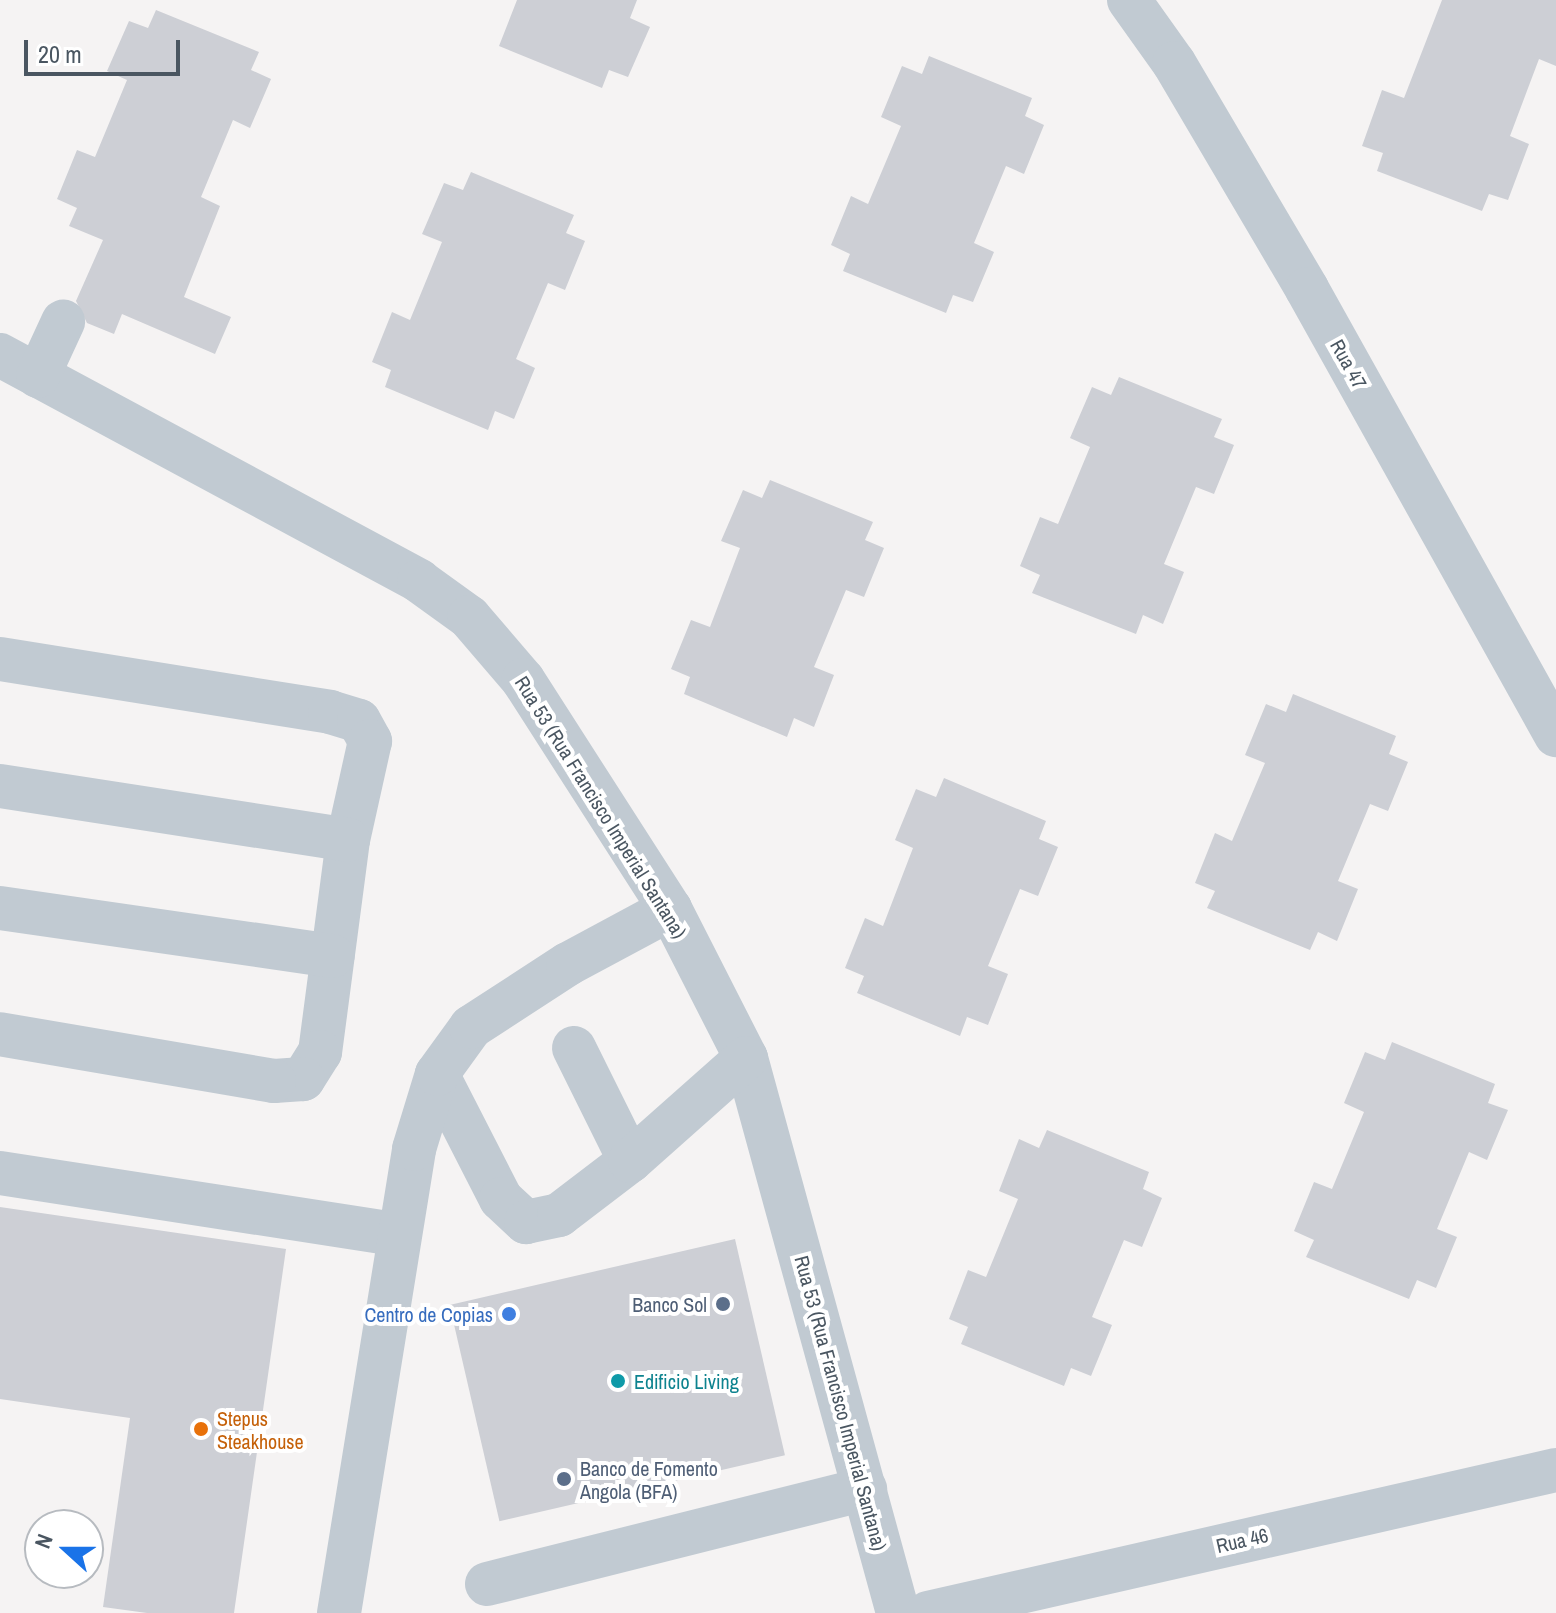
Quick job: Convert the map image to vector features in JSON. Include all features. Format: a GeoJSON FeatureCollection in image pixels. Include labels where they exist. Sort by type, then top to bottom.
{"type":"FeatureCollection","features":[{"type":"Feature","properties":{"kind":"street","name":"Rua 47"},"geometry":{"type":"LineString","coordinates":[[1129,0],[1174,63],[1307,289],[1556,735]]}},
{"type":"Feature","properties":{"kind":"street"},"geometry":{"type":"LineString","coordinates":[[38,376],[63,322]]}},
{"type":"Feature","properties":{"kind":"street","name":"Rua 53 (Rua Francisco Imperial Santana)"},"geometry":{"type":"LineString","coordinates":[[0,355],[350,542],[469,617],[523,680],[670,909],[746,1058],[898,1613]]}},
{"type":"Feature","properties":{"kind":"street"},"geometry":{"type":"LineString","coordinates":[[0,659],[330,712],[359,721],[370,741],[348,840],[320,1052],[303,1079],[274,1081],[0,1034]]}},
{"type":"Feature","properties":{"kind":"street"},"geometry":{"type":"LineString","coordinates":[[0,786],[348,840]]}},
{"type":"Feature","properties":{"kind":"street"},"geometry":{"type":"LineString","coordinates":[[0,908],[333,956]]}},
{"type":"Feature","properties":{"kind":"street"},"geometry":{"type":"LineString","coordinates":[[339,1613],[414,1149],[437,1074],[471,1027],[568,964],[670,909]]}},
{"type":"Feature","properties":{"kind":"street"},"geometry":{"type":"LineString","coordinates":[[574,1048],[630,1161]]}},
{"type":"Feature","properties":{"kind":"street"},"geometry":{"type":"LineString","coordinates":[[437,1074],[501,1199],[526,1222],[559,1215],[630,1161],[746,1058]]}},
{"type":"Feature","properties":{"kind":"street"},"geometry":{"type":"LineString","coordinates":[[0,1173],[399,1235]]}},
{"type":"Feature","properties":{"kind":"street","name":"Rua 46"},"geometry":{"type":"LineString","coordinates":[[928,1613],[1556,1470]]}},
{"type":"Feature","properties":{"kind":"street"},"geometry":{"type":"LineString","coordinates":[[487,1584],[865,1489]]}},
{"type":"Feature","properties":{"kind":"building"},"geometry":{"type":"Polygon","coordinates":[[[517,0],[637,0],[630,18],[650,27],[628,77],[609,70],[602,88],[499,46],[517,0]]]}},
{"type":"Feature","properties":{"kind":"building"},"geometry":{"type":"Polygon","coordinates":[[[1442,0],[1556,0],[1556,66],[1539,59],[1510,136],[1529,144],[1508,200],[1489,194],[1482,211],[1377,171],[1383,153],[1362,146],[1382,90],[1404,98],[1442,0]]]}},
{"type":"Feature","properties":{"kind":"building"},"geometry":{"type":"Polygon","coordinates":[[[156,10],[259,52],[251,70],[271,79],[250,128],[233,120],[201,197],[220,206],[184,297],[231,317],[215,354],[122,314],[114,334],[87,323],[76,301],[103,240],[69,226],[77,208],[57,199],[77,150],[95,157],[127,80],[107,71],[129,21],[148,28],[156,10]]]}},
{"type":"Feature","properties":{"kind":"building"},"geometry":{"type":"Polygon","coordinates":[[[929,56],[1032,98],[1025,116],[1044,125],[1024,174],[1006,166],[974,243],[994,252],[973,302],[953,295],[946,313],[843,271],[850,254],[831,245],[851,196],[868,204],[901,126],[881,117],[902,66],[922,74],[929,56]]]}},
{"type":"Feature","properties":{"kind":"building"},"geometry":{"type":"Polygon","coordinates":[[[471,172],[574,215],[566,233],[585,241],[565,290],[548,283],[516,359],[535,368],[514,419],[495,411],[488,430],[385,387],[391,370],[372,362],[392,312],[410,320],[442,242],[422,234],[444,183],[463,190],[471,172]]]}},
{"type":"Feature","properties":{"kind":"building"},"geometry":{"type":"Polygon","coordinates":[[[1119,377],[1222,419],[1214,437],[1234,445],[1214,494],[1196,487],[1164,564],[1184,572],[1163,624],[1143,615],[1136,634],[1032,593],[1040,575],[1020,566],[1040,517],[1058,524],[1090,447],[1070,438],[1092,387],[1111,395],[1119,377]]]}},
{"type":"Feature","properties":{"kind":"building"},"geometry":{"type":"Polygon","coordinates":[[[770,480],[873,522],[865,540],[884,548],[864,597],[846,590],[814,667],[834,675],[814,727],[794,718],[787,737],[684,694],[690,677],[671,669],[691,620],[710,627],[740,548],[721,541],[743,490],[762,498],[770,480]]]}},
{"type":"Feature","properties":{"kind":"building"},"geometry":{"type":"Polygon","coordinates":[[[1293,694],[1396,736],[1389,754],[1408,762],[1388,811],[1370,804],[1338,881],[1358,889],[1337,941],[1318,932],[1310,950],[1207,908],[1215,891],[1195,883],[1215,833],[1232,841],[1265,763],[1245,755],[1266,704],[1286,712],[1293,694]]]}},
{"type":"Feature","properties":{"kind":"building"},"geometry":{"type":"Polygon","coordinates":[[[944,778],[1046,821],[1039,839],[1058,847],[1038,896],[1020,889],[988,966],[1008,974],[988,1025],[967,1017],[960,1036],[857,993],[864,976],[845,968],[865,918],[883,926],[913,848],[895,840],[916,789],[936,797],[944,778]]]}},
{"type":"Feature","properties":{"kind":"building"},"geometry":{"type":"Polygon","coordinates":[[[1392,1042],[1495,1084],[1488,1103],[1508,1110],[1487,1160],[1469,1152],[1437,1229],[1457,1237],[1436,1288],[1417,1280],[1409,1299],[1306,1257],[1314,1240],[1294,1231],[1314,1182],[1332,1189],[1364,1112],[1344,1103],[1365,1052],[1385,1060],[1392,1042]]]}},
{"type":"Feature","properties":{"kind":"building"},"geometry":{"type":"Polygon","coordinates":[[[1047,1130],[1149,1172],[1143,1189],[1162,1198],[1142,1247],[1124,1240],[1092,1317],[1112,1325],[1091,1376],[1071,1368],[1064,1386],[961,1344],[968,1327],[949,1319],[968,1270],[986,1277],[1018,1199],[999,1191],[1019,1139],[1039,1148],[1047,1130]]]}},
{"type":"Feature","properties":{"kind":"building"},"geometry":{"type":"Polygon","coordinates":[[[0,1207],[286,1249],[234,1613],[147,1613],[103,1607],[130,1418],[0,1399],[0,1207]]]}},
{"type":"Feature","properties":{"kind":"building","name":"Edificio Living"},"geometry":{"type":"Polygon","coordinates":[[[735,1239],[785,1455],[499,1521],[450,1305],[735,1239]]]}},
{"type":"Feature","properties":{"kind":"place","name":"Banco Sol"},"geometry":{"type":"Point","coordinates":[723,1304]}},
{"type":"Feature","properties":{"kind":"place","name":"Centro de Copias"},"geometry":{"type":"Point","coordinates":[509,1314]}},
{"type":"Feature","properties":{"kind":"place","name":"Edificio Living"},"geometry":{"type":"Point","coordinates":[618,1381]}},
{"type":"Feature","properties":{"kind":"place","name":"Stepus Steakhouse"},"geometry":{"type":"Point","coordinates":[201,1429]}},
{"type":"Feature","properties":{"kind":"place","name":"Banco de Fomento Angola (BFA)"},"geometry":{"type":"Point","coordinates":[564,1479]}}]}
